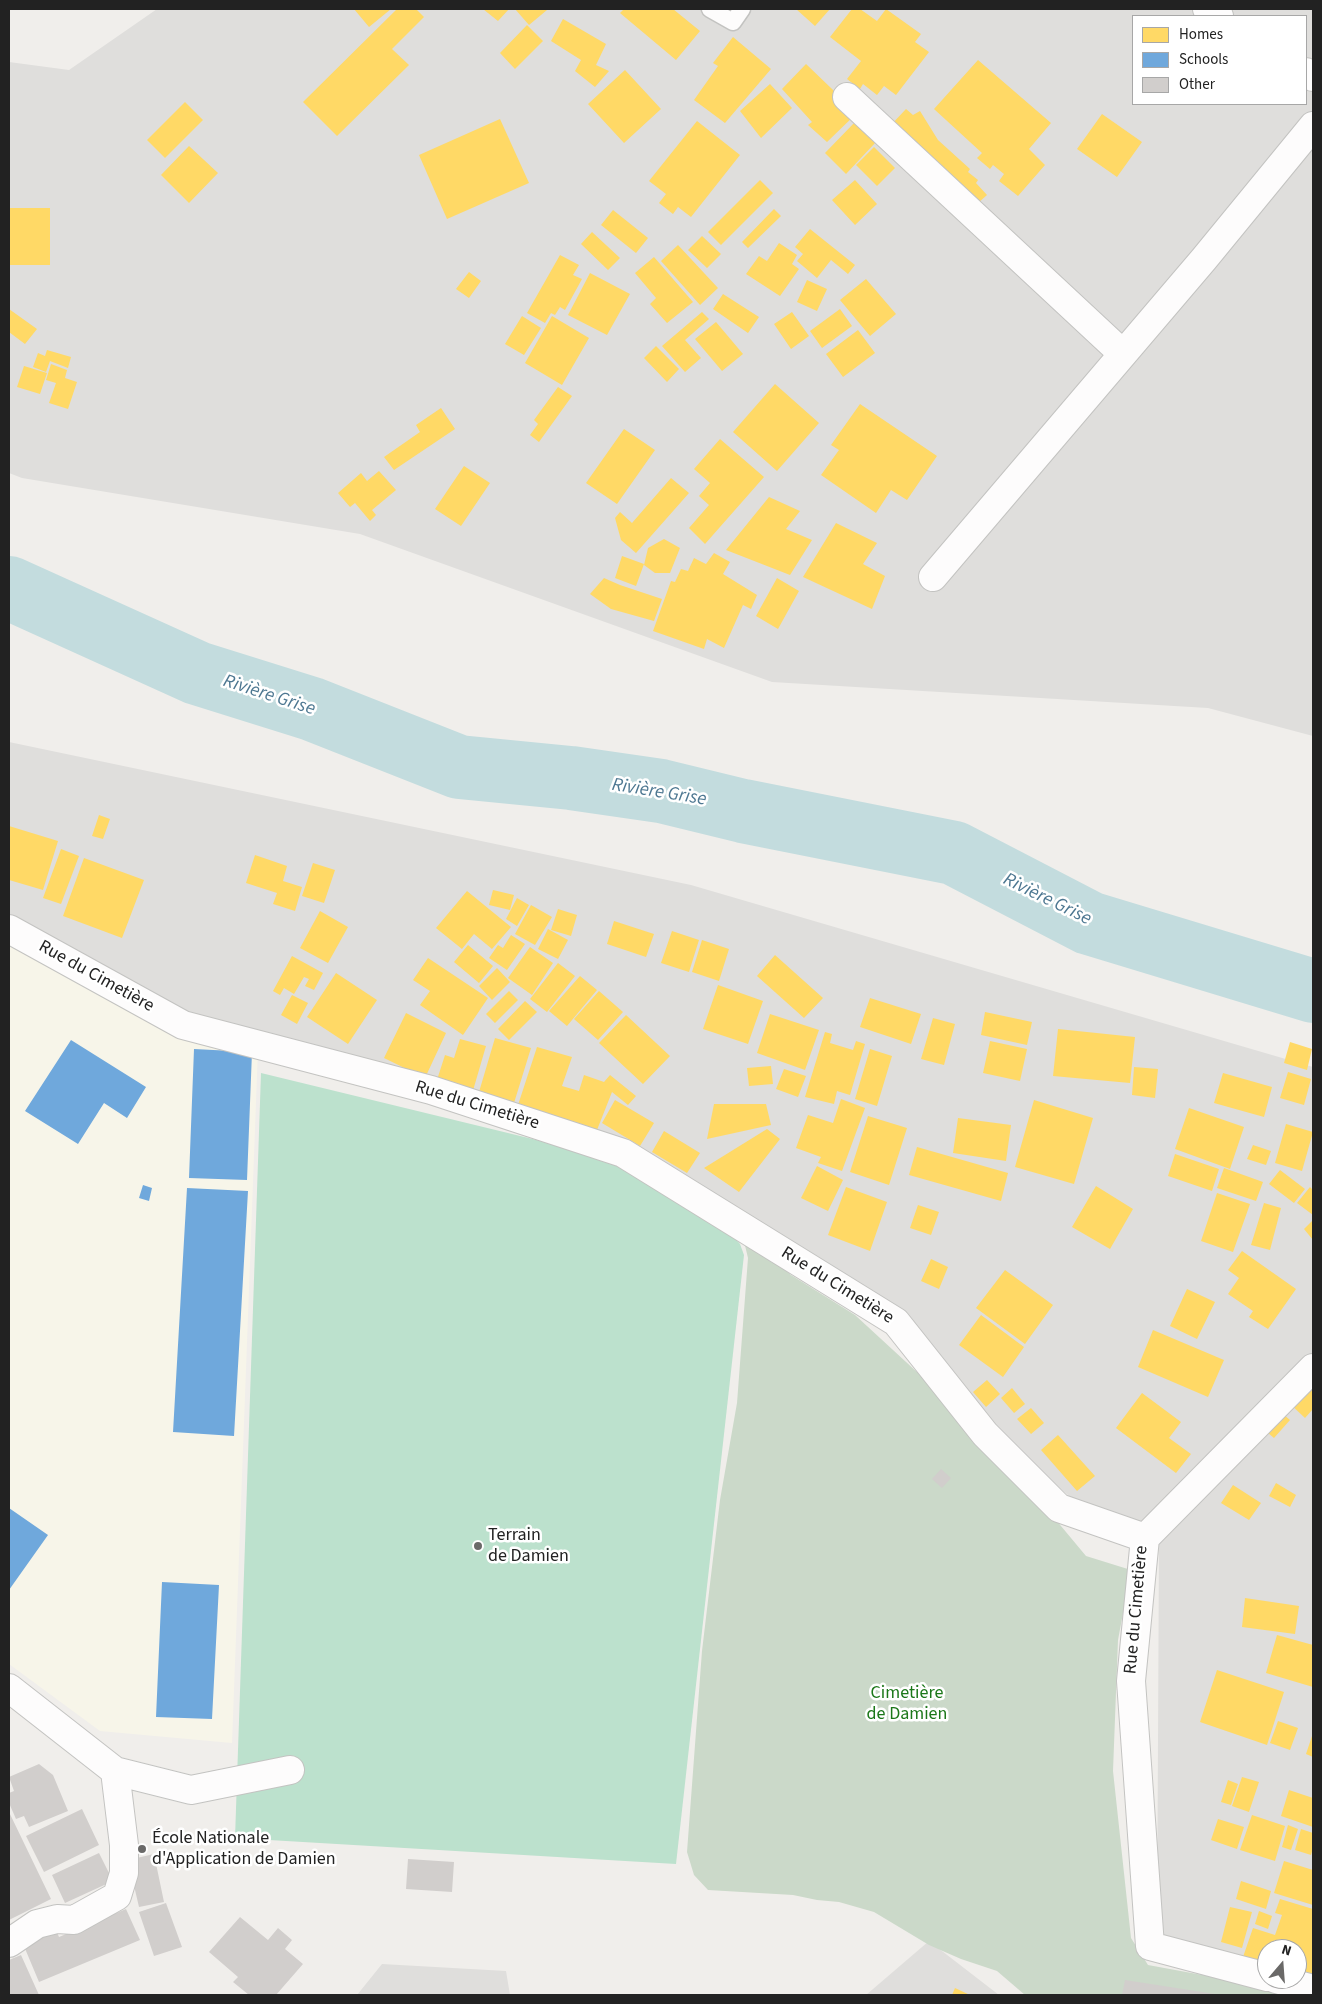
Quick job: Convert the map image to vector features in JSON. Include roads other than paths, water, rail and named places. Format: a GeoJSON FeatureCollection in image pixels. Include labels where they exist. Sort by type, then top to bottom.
{"type":"FeatureCollection","features":[{"type":"Feature","properties":{"kind":"street"},"geometry":{"type":"LineString","coordinates":[[847,97],[1123,354]]}},
{"type":"Feature","properties":{"kind":"street"},"geometry":{"type":"LineString","coordinates":[[933,576],[1204,259],[1313,126]]}},
{"type":"Feature","properties":{"kind":"street","name":"Rue du Cimetière"},"geometry":{"type":"LineString","coordinates":[[9,929],[184,1024],[431,1090],[623,1152],[896,1322],[985,1434],[1059,1508],[1145,1538],[1131,1681],[1150,1946],[1257,1974]]}},
{"type":"Feature","properties":{"kind":"street"},"geometry":{"type":"LineString","coordinates":[[1145,1538],[1313,1368]]}},
{"type":"Feature","properties":{"kind":"street"},"geometry":{"type":"LineString","coordinates":[[9,1688],[115,1771],[191,1790],[290,1770]]}},
{"type":"Feature","properties":{"kind":"street"},"geometry":{"type":"LineString","coordinates":[[9,1943],[37,1924],[57,1918],[74,1920],[117,1896],[124,1872],[124,1845],[115,1771]]}},
{"type":"Feature","properties":{"kind":"lane"},"geometry":{"type":"LineString","coordinates":[[710,9],[733,22],[742,9]]}},
{"type":"Feature","properties":{"kind":"waterway","name":"Rivière Grise"},"geometry":{"type":"LineString","coordinates":[[9,588],[197,673],[312,709],[459,767],[571,778],[661,791],[743,811],[954,853],[1089,923],[1313,991]]}},
{"type":"Feature","properties":{"kind":"place","name":"Terrain de Damien"},"geometry":{"type":"Point","coordinates":[478,1546]}},
{"type":"Feature","properties":{"kind":"place","name":"École Nationale d'Application de Damien"},"geometry":{"type":"Point","coordinates":[142,1849]}},
{"type":"Feature","properties":{"kind":"park label","name":"Cimetière de Damien"},"geometry":{"type":"Point","coordinates":[907,1704]}}]}
